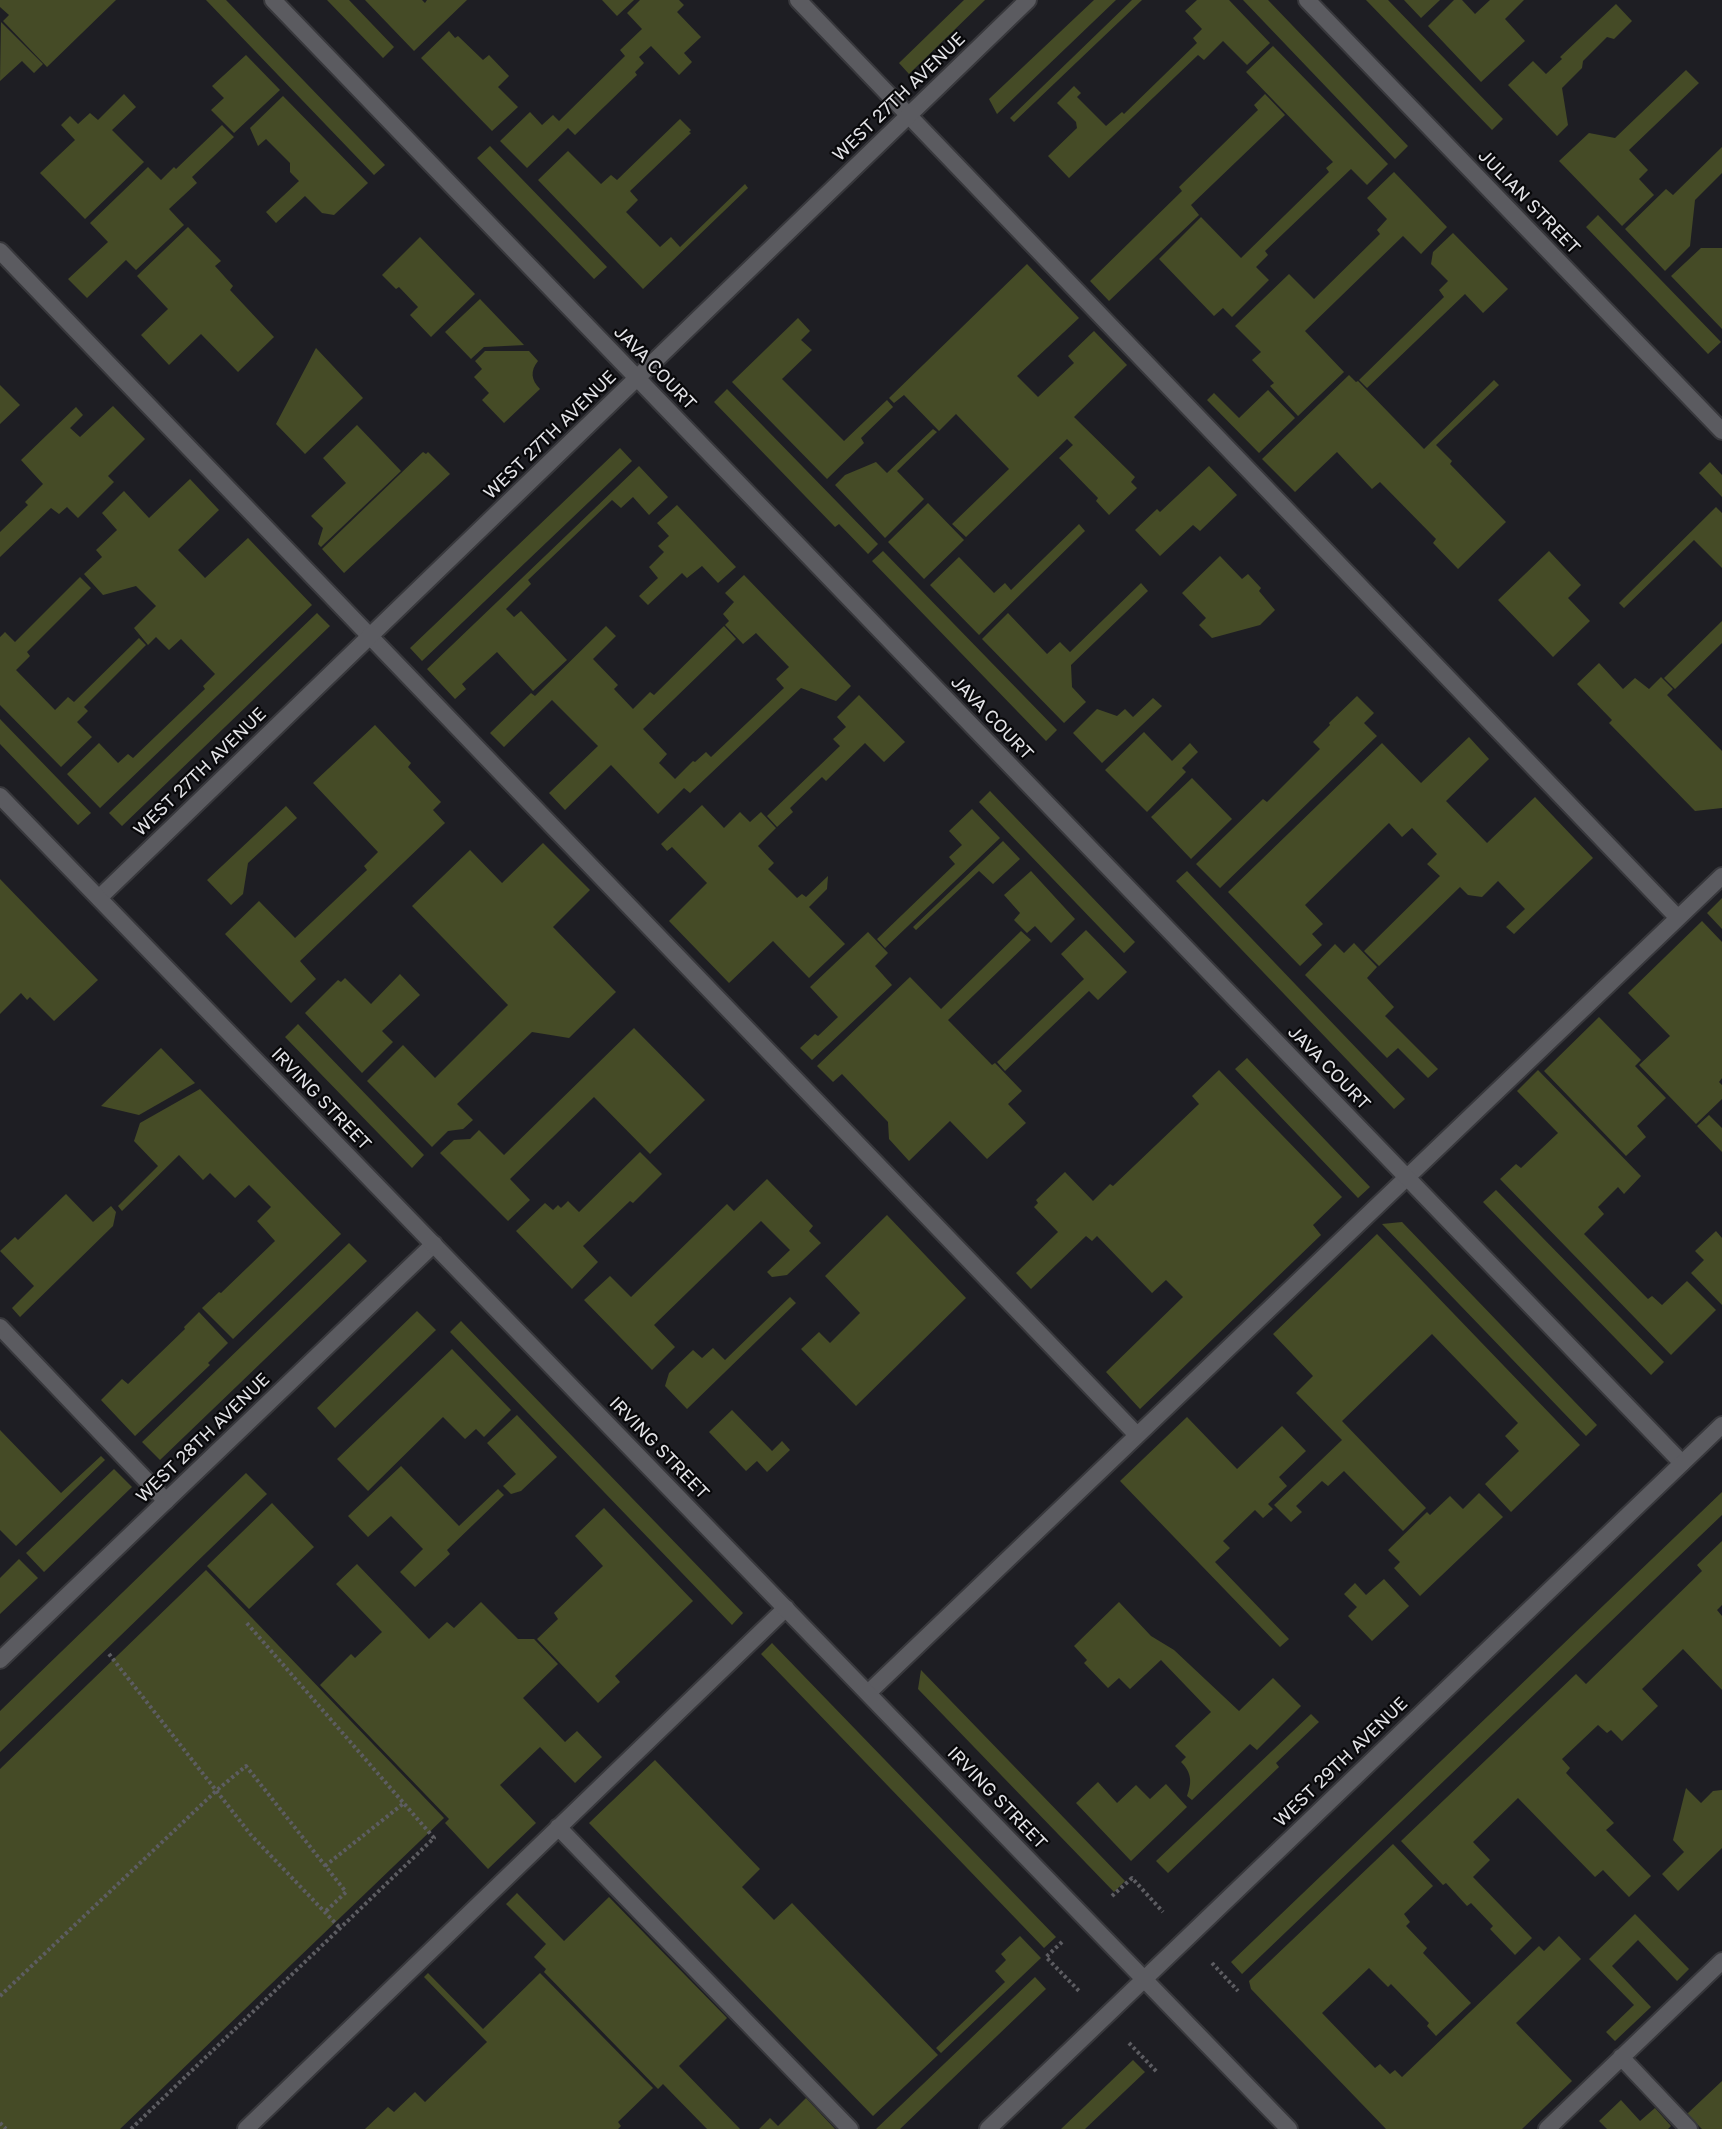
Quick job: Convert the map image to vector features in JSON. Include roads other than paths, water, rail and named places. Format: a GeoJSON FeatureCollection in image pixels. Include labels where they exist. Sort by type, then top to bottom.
{"type":"FeatureCollection","features":[{"type":"Feature","properties":{"kind":"street","name":"JAVA COURT"},"geometry":{"type":"LineString","coordinates":[[273,0],[1683,1463]]}},
{"type":"Feature","properties":{"kind":"street"},"geometry":{"type":"LineString","coordinates":[[798,0],[1678,918]]}},
{"type":"Feature","properties":{"kind":"street","name":"WEST 27TH AVENUE"},"geometry":{"type":"LineString","coordinates":[[99,898],[1028,0]]}},
{"type":"Feature","properties":{"kind":"street","name":"JULIAN STREET"},"geometry":{"type":"LineString","coordinates":[[1307,0],[1722,431]]}},
{"type":"Feature","properties":{"kind":"street"},"geometry":{"type":"LineString","coordinates":[[0,251],[1137,1436]]}},
{"type":"Feature","properties":{"kind":"street","name":"IRVING STREET"},"geometry":{"type":"LineString","coordinates":[[0,796],[1289,2129]]}},
{"type":"Feature","properties":{"kind":"street"},"geometry":{"type":"LineString","coordinates":[[868,1693],[1722,876]]}},
{"type":"Feature","properties":{"kind":"street","name":"WEST 28TH AVENUE"},"geometry":{"type":"LineString","coordinates":[[0,1660],[434,1244]]}},
{"type":"Feature","properties":{"kind":"street"},"geometry":{"type":"LineString","coordinates":[[0,1327],[166,1501]]}},
{"type":"Feature","properties":{"kind":"street","name":"WEST 29TH AVENUE"},"geometry":{"type":"LineString","coordinates":[[988,2129],[1722,1425]]}},
{"type":"Feature","properties":{"kind":"street"},"geometry":{"type":"LineString","coordinates":[[246,2129],[786,1608]]}},
{"type":"Feature","properties":{"kind":"street"},"geometry":{"type":"LineString","coordinates":[[558,1827],[850,2129]]}},
{"type":"Feature","properties":{"kind":"street"},"geometry":{"type":"LineString","coordinates":[[1547,2129],[1722,1961]]}},
{"type":"Feature","properties":{"kind":"street"},"geometry":{"type":"LineString","coordinates":[[1621,2058],[1689,2129]]}}]}
